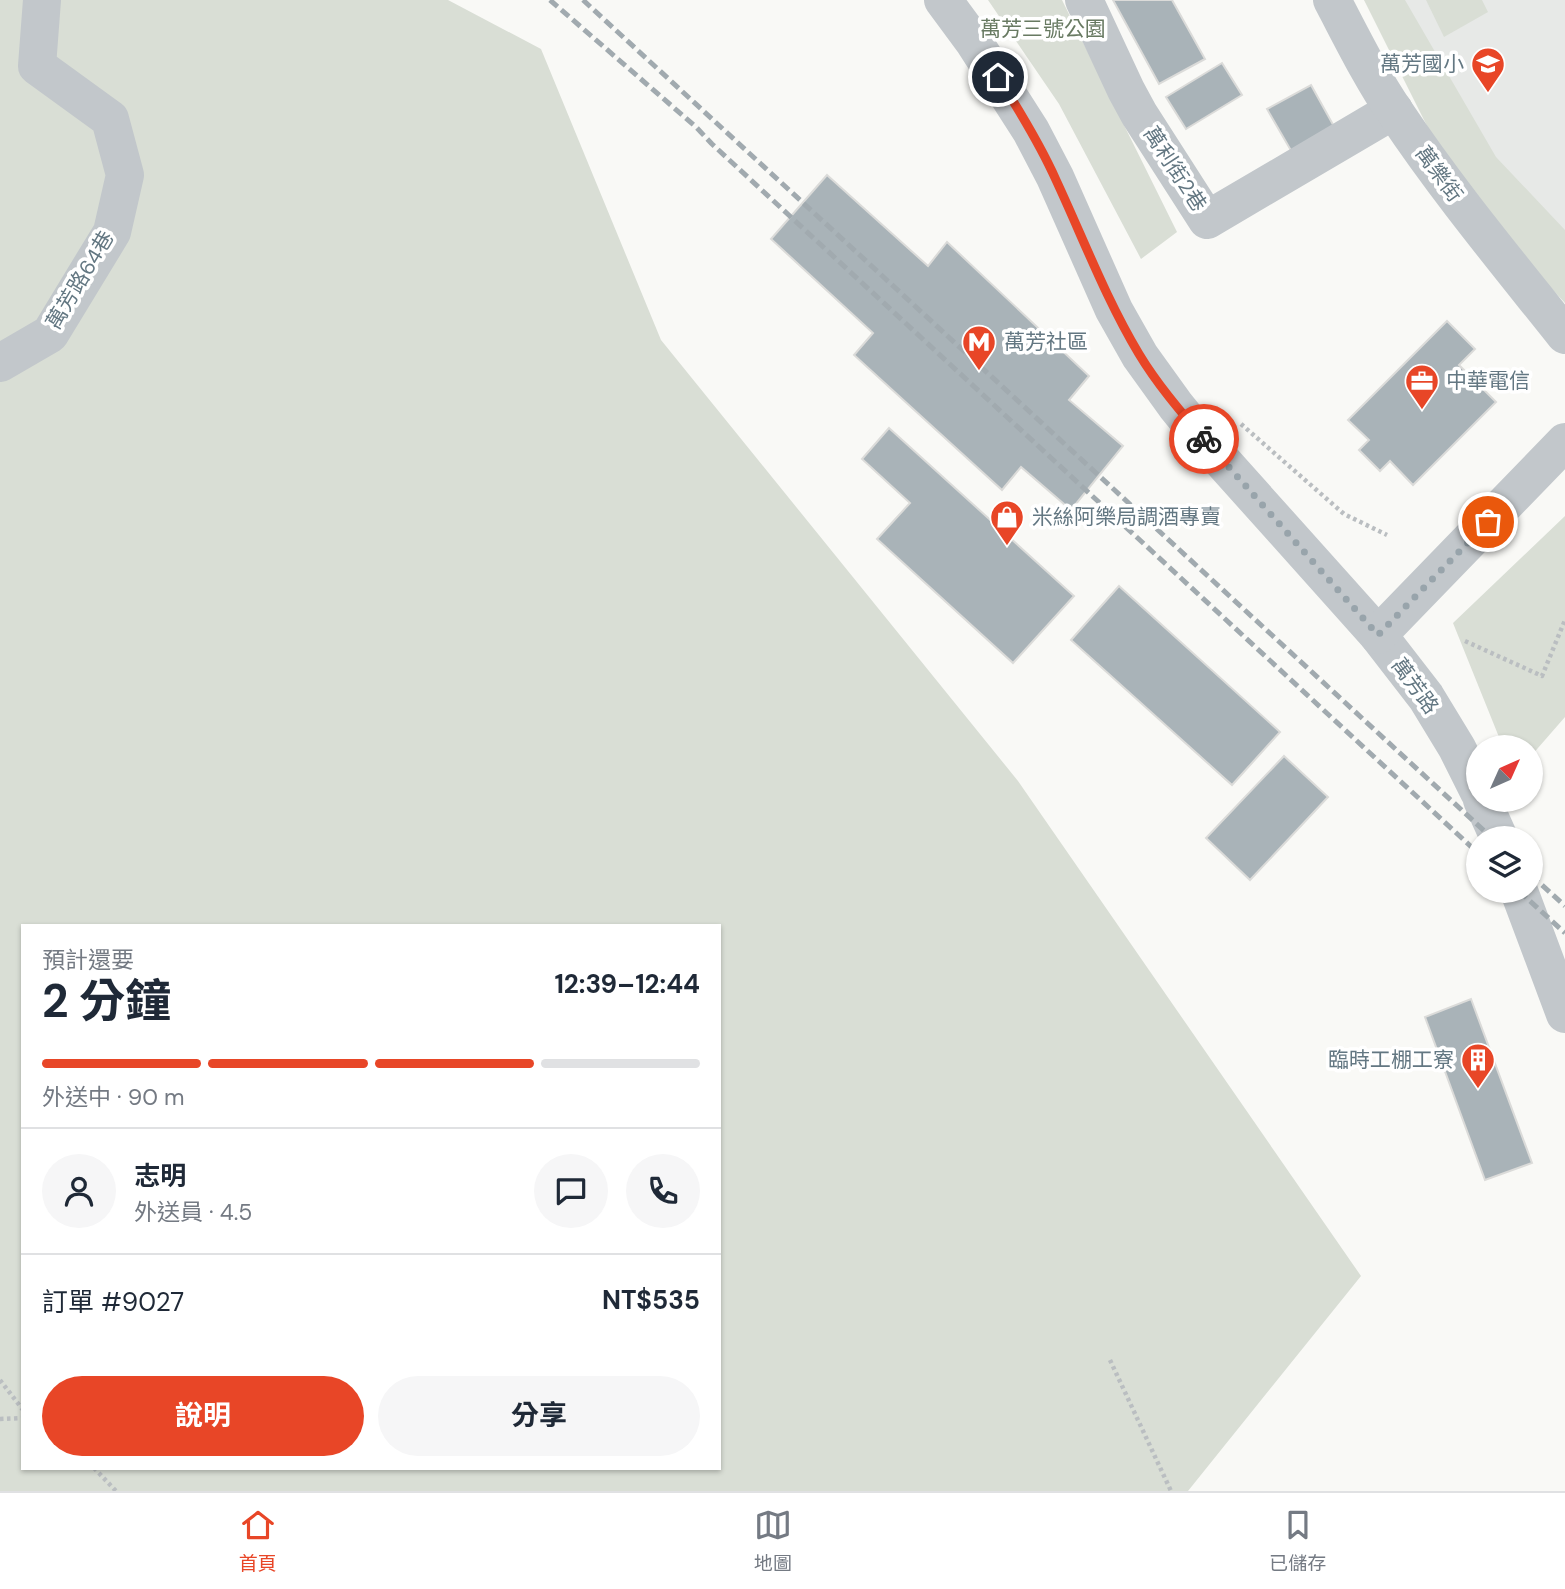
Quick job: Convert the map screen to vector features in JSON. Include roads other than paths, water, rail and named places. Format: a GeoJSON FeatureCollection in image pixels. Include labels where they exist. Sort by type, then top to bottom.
{"type":"FeatureCollection","features":[{"type":"Feature","properties":{"kind":"street","name":"萬芳路64巷"},"geometry":{"type":"LineString","coordinates":[[0,363],[50,334],[112,232],[125,175],[110,119],[37,66],[42,0]]}},
{"type":"Feature","properties":{"kind":"street","name":"萬芳路"},"geometry":{"type":"LineString","coordinates":[[943,0],[974,42],[1031,131],[1055,177],[1114,310],[1140,356],[1207,444],[1378,635],[1426,697],[1466,766]]}},
{"type":"Feature","properties":{"kind":"street","name":"萬利街2巷"},"geometry":{"type":"LineString","coordinates":[[1084,0],[1139,114],[1207,219],[1394,110]]}},
{"type":"Feature","properties":{"kind":"street","name":"萬樂街"},"geometry":{"type":"LineString","coordinates":[[1332,0],[1394,110],[1441,178],[1565,335]]}},
{"type":"Feature","properties":{"kind":"street"},"geometry":{"type":"LineString","coordinates":[[1378,635],[1565,442]]}},
{"type":"Feature","properties":{"kind":"street"},"geometry":{"type":"LineString","coordinates":[[1523,903],[1565,1014]]}},
{"type":"Feature","properties":{"kind":"railway"},"geometry":{"type":"LineString","coordinates":[[550,0],[696,127],[1466,842]]}},
{"type":"Feature","properties":{"kind":"railway"},"geometry":{"type":"LineString","coordinates":[[583,0],[1479,826]]}},
{"type":"Feature","properties":{"kind":"railway"},"geometry":{"type":"LineString","coordinates":[[1543,886],[1565,906]]}},
{"type":"Feature","properties":{"kind":"railway"},"geometry":{"type":"LineString","coordinates":[[1532,903],[1565,933]]}},
{"type":"Feature","properties":{"kind":"place","name":"萬芳國小"},"geometry":{"type":"Point","coordinates":[1488,94]}},
{"type":"Feature","properties":{"kind":"place","name":"萬芳社區"},"geometry":{"type":"Point","coordinates":[979,372]}},
{"type":"Feature","properties":{"kind":"place","name":"中華電信"},"geometry":{"type":"Point","coordinates":[1422,411]}},
{"type":"Feature","properties":{"kind":"place","name":"米絲阿樂局調酒專賣"},"geometry":{"type":"Point","coordinates":[1007,547]}},
{"type":"Feature","properties":{"kind":"place","name":"臨時工棚工寮"},"geometry":{"type":"Point","coordinates":[1478,1090]}},
{"type":"Feature","properties":{"kind":"park label","name":"萬芳三號公園"},"geometry":{"type":"Point","coordinates":[1043,29]}}]}
